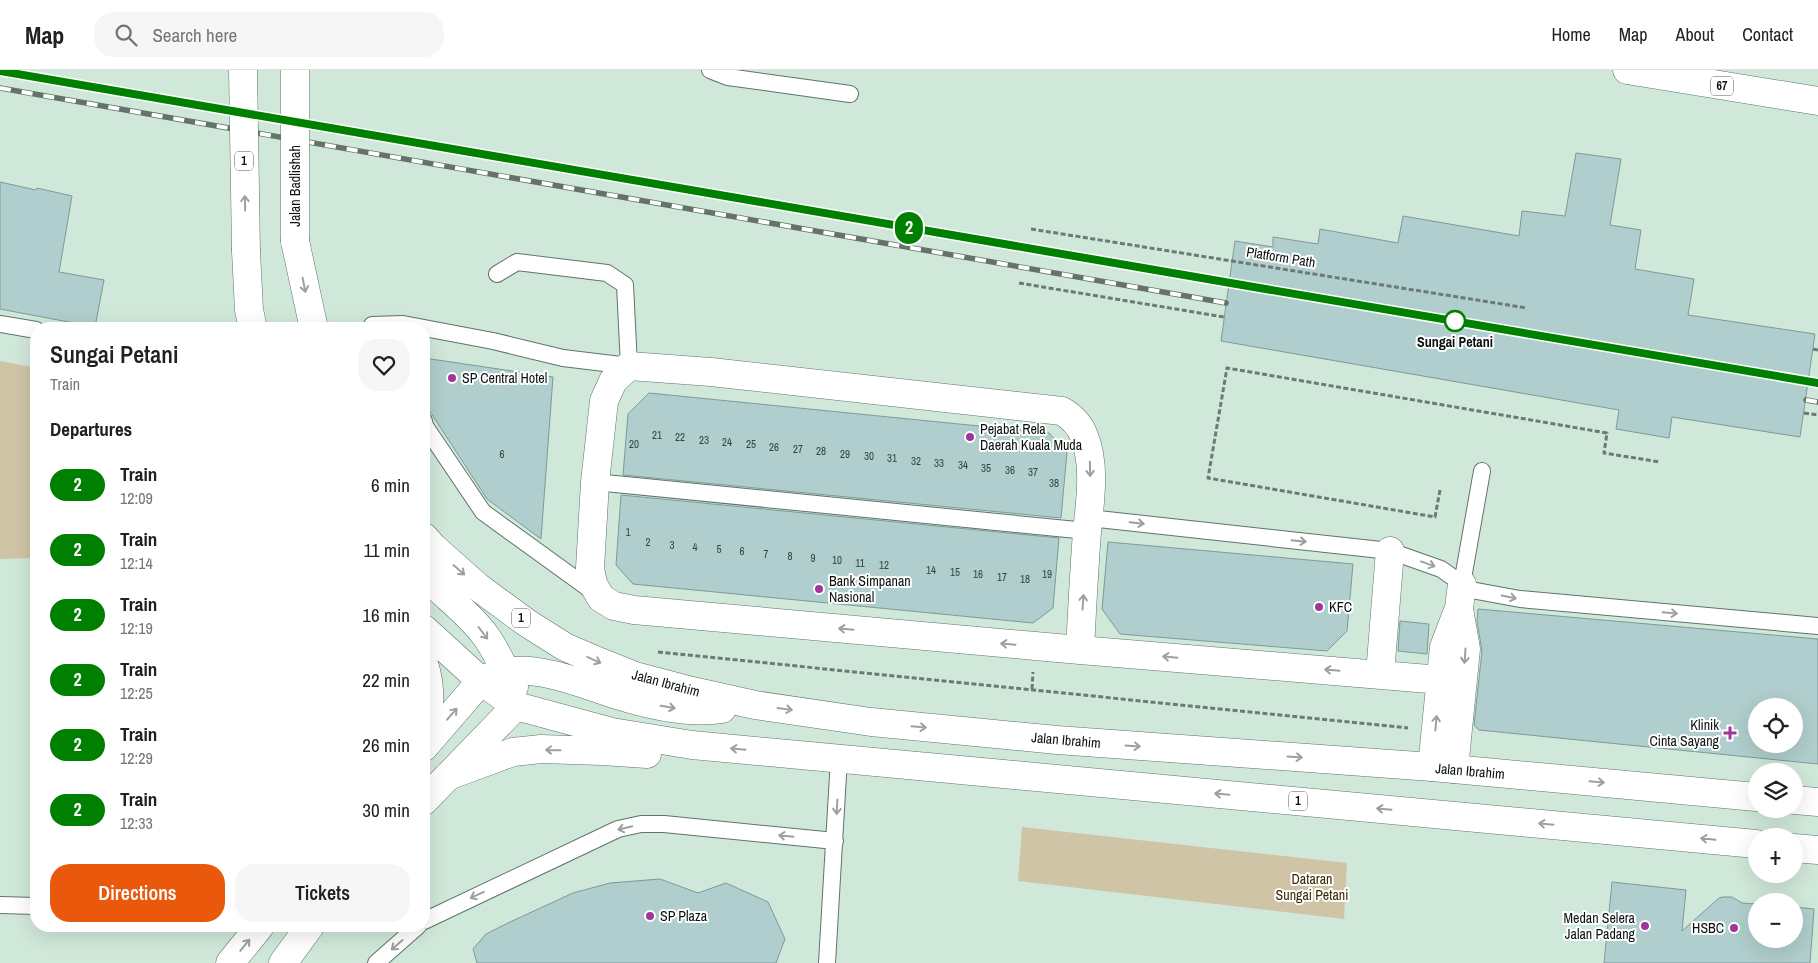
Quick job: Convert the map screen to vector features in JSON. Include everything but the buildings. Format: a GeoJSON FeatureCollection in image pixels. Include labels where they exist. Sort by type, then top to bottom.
{"type":"FeatureCollection","features":[{"type":"Feature","properties":{"kind":"main road","name":"1"},"geometry":{"type":"LineString","coordinates":[[243,70],[246,251],[252,322]]}},
{"type":"Feature","properties":{"kind":"main road","name":"Jalan Badlishah"},"geometry":{"type":"LineString","coordinates":[[295,70],[295,241],[312,322]]}},
{"type":"Feature","properties":{"kind":"main road","name":"67"},"geometry":{"type":"LineString","coordinates":[[1627,70],[1818,101]]}},
{"type":"Feature","properties":{"kind":"main road"},"geometry":{"type":"LineString","coordinates":[[1080,650],[1090,460],[1085,437],[1077,423],[1062,411],[720,373],[629,366],[613,381],[604,401],[595,482],[590,568],[593,584],[601,598],[614,606],[634,610],[1080,650],[1441,680]]}},
{"type":"Feature","properties":{"kind":"main road","name":"Jalan Ibrahim"},"geometry":{"type":"LineString","coordinates":[[430,544],[478,586],[565,647],[635,676],[755,705],[871,722],[1037,738],[1443,768],[1748,796]]}},
{"type":"Feature","properties":{"kind":"main road"},"geometry":{"type":"LineString","coordinates":[[1380,674],[1390,550]]}},
{"type":"Feature","properties":{"kind":"main road"},"geometry":{"type":"LineString","coordinates":[[430,580],[486,637],[515,688],[517,698],[516,706],[430,795]]}},
{"type":"Feature","properties":{"kind":"main road"},"geometry":{"type":"LineString","coordinates":[[1443,768],[1436,731],[1444,647],[1460,596]]}},
{"type":"Feature","properties":{"kind":"main road"},"geometry":{"type":"LineString","coordinates":[[1443,768],[1466,649],[1460,596]]}},
{"type":"Feature","properties":{"kind":"main road","name":"1"},"geometry":{"type":"LineString","coordinates":[[430,635],[480,681],[516,706],[612,732],[692,745],[1748,843]]}},
{"type":"Feature","properties":{"kind":"main road"},"geometry":{"type":"LineString","coordinates":[[430,740],[480,681],[491,675],[506,673],[552,674],[621,696],[666,707],[708,711],[755,705]]}},
{"type":"Feature","properties":{"kind":"main road"},"geometry":{"type":"LineString","coordinates":[[448,776],[513,752],[550,750],[602,751],[653,755],[692,745]]}},
{"type":"Feature","properties":{"kind":"main road"},"geometry":{"type":"LineString","coordinates":[[1803,801],[1818,802]]}},
{"type":"Feature","properties":{"kind":"main road"},"geometry":{"type":"LineString","coordinates":[[1803,849],[1818,850]]}},
{"type":"Feature","properties":{"kind":"main road"},"geometry":{"type":"LineString","coordinates":[[230,963],[255,932]]}},
{"type":"Feature","properties":{"kind":"main road"},"geometry":{"type":"LineString","coordinates":[[283,963],[306,932]]}},
{"type":"Feature","properties":{"kind":"lane"},"geometry":{"type":"LineString","coordinates":[[710,70],[728,77],[850,94]]}},
{"type":"Feature","properties":{"kind":"lane"},"geometry":{"type":"LineString","coordinates":[[430,330],[493,341],[563,358],[629,366],[625,285],[607,273],[517,262],[497,274]]}},
{"type":"Feature","properties":{"kind":"lane"},"geometry":{"type":"LineString","coordinates":[[0,324],[30,329]]}},
{"type":"Feature","properties":{"kind":"lane"},"geometry":{"type":"LineString","coordinates":[[430,433],[483,512],[601,598]]}},
{"type":"Feature","properties":{"kind":"lane"},"geometry":{"type":"LineString","coordinates":[[1460,596],[1482,471]]}},
{"type":"Feature","properties":{"kind":"lane"},"geometry":{"type":"LineString","coordinates":[[595,482],[1390,550],[1441,569],[1460,596]]}},
{"type":"Feature","properties":{"kind":"lane"},"geometry":{"type":"LineString","coordinates":[[1460,596],[1471,590],[1520,599],[1818,626]]}},
{"type":"Feature","properties":{"kind":"lane"},"geometry":{"type":"LineString","coordinates":[[827,963],[839,758]]}},
{"type":"Feature","properties":{"kind":"lane"},"geometry":{"type":"LineString","coordinates":[[430,918],[618,829],[641,824],[664,824],[835,841]]}},
{"type":"Feature","properties":{"kind":"lane"},"geometry":{"type":"LineString","coordinates":[[0,905],[30,906]]}},
{"type":"Feature","properties":{"kind":"lane"},"geometry":{"type":"LineString","coordinates":[[376,963],[411,932]]}},
{"type":"Feature","properties":{"kind":"path","name":"Platform Path"},"geometry":{"type":"LineString","coordinates":[[1031,229],[1527,308]]}},
{"type":"Feature","properties":{"kind":"path"},"geometry":{"type":"LineString","coordinates":[[1019,283],[1224,317]]}},
{"type":"Feature","properties":{"kind":"path"},"geometry":{"type":"LineString","coordinates":[[1813,349],[1818,350]]}},
{"type":"Feature","properties":{"kind":"path"},"geometry":{"type":"LineString","coordinates":[[1440,490],[1435,517],[1208,478],[1227,368],[1607,433],[1604,454],[1660,462]]}},
{"type":"Feature","properties":{"kind":"path"},"geometry":{"type":"LineString","coordinates":[[1804,413],[1818,415]]}},
{"type":"Feature","properties":{"kind":"path"},"geometry":{"type":"LineString","coordinates":[[657,652],[1436,731]]}},
{"type":"Feature","properties":{"kind":"green space"},"geometry":{"type":"Polygon","coordinates":[[[0,361],[30,367],[30,558],[0,559],[0,361]]]}},
{"type":"Feature","properties":{"kind":"green space","name":"Dataran Sungai Petani"},"geometry":{"type":"Polygon","coordinates":[[[1022,827],[1347,863],[1344,919],[1018,881],[1022,827]]]}},
{"type":"Feature","properties":{"kind":"railway"},"geometry":{"type":"LineString","coordinates":[[0,71],[1229,283]]}},
{"type":"Feature","properties":{"kind":"railway"},"geometry":{"type":"LineString","coordinates":[[0,88],[1226,303]]}},
{"type":"Feature","properties":{"kind":"railway"},"geometry":{"type":"LineString","coordinates":[[1808,381],[1818,383]]}},
{"type":"Feature","properties":{"kind":"railway"},"geometry":{"type":"LineString","coordinates":[[1806,400],[1818,402]]}},
{"type":"Feature","properties":{"kind":"train","name":"2"},"geometry":{"type":"LineString","coordinates":[[0,71],[1818,383]]}},
{"type":"Feature","properties":{"kind":"place","name":"Sungai Petani"},"geometry":{"type":"Point","coordinates":[1455,321]}},
{"type":"Feature","properties":{"kind":"place","name":"SP Central Hotel"},"geometry":{"type":"Point","coordinates":[452,378]}},
{"type":"Feature","properties":{"kind":"place","name":"Pejabat Rela Daerah Kuala Muda"},"geometry":{"type":"Point","coordinates":[970,437]}},
{"type":"Feature","properties":{"kind":"place","name":"Bank Simpanan Nasional"},"geometry":{"type":"Point","coordinates":[819,589]}},
{"type":"Feature","properties":{"kind":"place","name":"KFC"},"geometry":{"type":"Point","coordinates":[1319,607]}},
{"type":"Feature","properties":{"kind":"place","name":"Klinik Cinta Sayang"},"geometry":{"type":"Point","coordinates":[1730,733]}},
{"type":"Feature","properties":{"kind":"place","name":"SP Plaza"},"geometry":{"type":"Point","coordinates":[650,916]}},
{"type":"Feature","properties":{"kind":"place","name":"Medan Selera Jalan Padang"},"geometry":{"type":"Point","coordinates":[1645,926]}},
{"type":"Feature","properties":{"kind":"place","name":"HSBC"},"geometry":{"type":"Point","coordinates":[1734,928]}}]}
